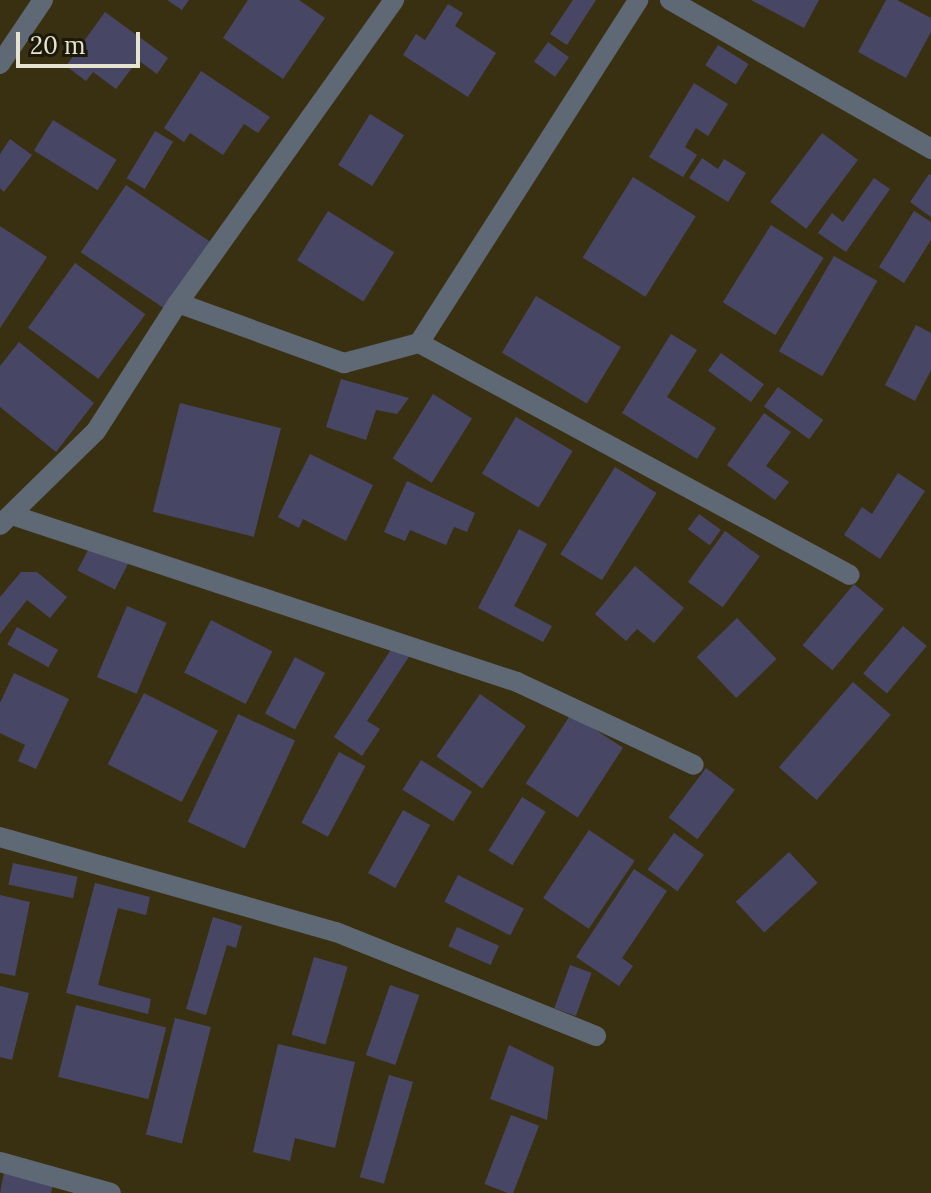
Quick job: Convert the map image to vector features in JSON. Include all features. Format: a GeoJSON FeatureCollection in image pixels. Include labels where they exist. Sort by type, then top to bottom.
{"type":"FeatureCollection","features":[{"type":"Feature","properties":{"kind":"street"},"geometry":{"type":"LineString","coordinates":[[0,64],[43,0]]}},
{"type":"Feature","properties":{"kind":"street"},"geometry":{"type":"LineString","coordinates":[[394,0],[178,303],[96,431],[6,520],[517,682],[694,765]]}},
{"type":"Feature","properties":{"kind":"street"},"geometry":{"type":"LineString","coordinates":[[178,303],[344,363],[419,343],[638,0]]}},
{"type":"Feature","properties":{"kind":"street"},"geometry":{"type":"LineString","coordinates":[[670,0],[931,149]]}},
{"type":"Feature","properties":{"kind":"street"},"geometry":{"type":"LineString","coordinates":[[419,343],[849,575]]}},
{"type":"Feature","properties":{"kind":"street"},"geometry":{"type":"LineString","coordinates":[[0,837],[336,932],[596,1036]]}},
{"type":"Feature","properties":{"kind":"street"},"geometry":{"type":"LineString","coordinates":[[0,1162],[111,1193]]}},
{"type":"Feature","properties":{"kind":"building"},"geometry":{"type":"Polygon","coordinates":[[[167,0],[189,0],[182,10],[167,0]]]}},
{"type":"Feature","properties":{"kind":"building"},"geometry":{"type":"Polygon","coordinates":[[[248,0],[299,0],[325,18],[283,79],[223,38],[248,0]]]}},
{"type":"Feature","properties":{"kind":"building"},"geometry":{"type":"Polygon","coordinates":[[[573,0],[596,0],[567,45],[550,34],[573,0]]]}},
{"type":"Feature","properties":{"kind":"building"},"geometry":{"type":"Polygon","coordinates":[[[751,0],[819,0],[804,28],[751,0]]]}},
{"type":"Feature","properties":{"kind":"building"},"geometry":{"type":"Polygon","coordinates":[[[886,0],[897,0],[931,18],[931,32],[906,78],[858,52],[886,0]]]}},
{"type":"Feature","properties":{"kind":"building"},"geometry":{"type":"Polygon","coordinates":[[[448,4],[463,13],[455,26],[496,53],[468,97],[403,55],[416,34],[425,40],[448,4]]]}},
{"type":"Feature","properties":{"kind":"building"},"geometry":{"type":"Polygon","coordinates":[[[105,12],[168,58],[157,74],[138,60],[116,89],[93,72],[86,81],[66,66],[105,12]]]}},
{"type":"Feature","properties":{"kind":"building"},"geometry":{"type":"Polygon","coordinates":[[[548,42],[569,57],[555,77],[534,61],[548,42]]]}},
{"type":"Feature","properties":{"kind":"building"},"geometry":{"type":"Polygon","coordinates":[[[718,45],[749,64],[736,84],[705,65],[718,45]]]}},
{"type":"Feature","properties":{"kind":"building"},"geometry":{"type":"Polygon","coordinates":[[[201,71],[270,117],[258,133],[244,124],[223,155],[190,133],[184,142],[164,128],[201,71]]]}},
{"type":"Feature","properties":{"kind":"building"},"geometry":{"type":"Polygon","coordinates":[[[694,83],[728,104],[708,136],[696,128],[685,147],[697,155],[683,177],[649,157],[694,83]]]}},
{"type":"Feature","properties":{"kind":"building"},"geometry":{"type":"Polygon","coordinates":[[[370,114],[404,135],[372,186],[338,165],[370,114]]]}},
{"type":"Feature","properties":{"kind":"building"},"geometry":{"type":"Polygon","coordinates":[[[53,120],[117,160],[98,190],[34,151],[53,120]]]}},
{"type":"Feature","properties":{"kind":"building"},"geometry":{"type":"Polygon","coordinates":[[[155,131],[173,142],[145,189],[127,178],[155,131]]]}},
{"type":"Feature","properties":{"kind":"building"},"geometry":{"type":"Polygon","coordinates":[[[822,133],[858,160],[806,229],[770,202],[822,133]]]}},
{"type":"Feature","properties":{"kind":"building"},"geometry":{"type":"Polygon","coordinates":[[[10,139],[32,155],[4,192],[0,188],[0,154],[10,139]]]}},
{"type":"Feature","properties":{"kind":"building"},"geometry":{"type":"Polygon","coordinates":[[[702,158],[718,169],[724,159],[746,173],[728,202],[689,178],[702,158]]]}},
{"type":"Feature","properties":{"kind":"building"},"geometry":{"type":"Polygon","coordinates":[[[931,175],[931,217],[910,202],[931,175]]]}},
{"type":"Feature","properties":{"kind":"building"},"geometry":{"type":"Polygon","coordinates":[[[633,177],[696,216],[645,297],[583,258],[633,177]]]}},
{"type":"Feature","properties":{"kind":"building"},"geometry":{"type":"Polygon","coordinates":[[[874,178],[890,189],[846,252],[818,233],[832,213],[843,222],[874,178]]]}},
{"type":"Feature","properties":{"kind":"building"},"geometry":{"type":"Polygon","coordinates":[[[126,185],[213,244],[168,311],[81,252],[126,185]]]}},
{"type":"Feature","properties":{"kind":"building"},"geometry":{"type":"Polygon","coordinates":[[[328,211],[394,252],[363,302],[297,260],[328,211]]]}},
{"type":"Feature","properties":{"kind":"building"},"geometry":{"type":"Polygon","coordinates":[[[914,211],[931,222],[931,240],[904,283],[879,267],[914,211]]]}},
{"type":"Feature","properties":{"kind":"building"},"geometry":{"type":"Polygon","coordinates":[[[771,225],[824,258],[775,335],[723,302],[771,225]]]}},
{"type":"Feature","properties":{"kind":"building"},"geometry":{"type":"Polygon","coordinates":[[[0,226],[47,257],[0,328],[0,226]]]}},
{"type":"Feature","properties":{"kind":"building"},"geometry":{"type":"Polygon","coordinates":[[[834,256],[877,281],[822,376],[779,351],[834,256]]]}},
{"type":"Feature","properties":{"kind":"building"},"geometry":{"type":"Polygon","coordinates":[[[75,263],[145,314],[98,379],[28,328],[75,263]]]}},
{"type":"Feature","properties":{"kind":"building"},"geometry":{"type":"Polygon","coordinates":[[[536,296],[621,347],[587,404],[502,353],[536,296]]]}},
{"type":"Feature","properties":{"kind":"building"},"geometry":{"type":"Polygon","coordinates":[[[916,325],[931,333],[931,370],[915,401],[885,385],[916,325]]]}},
{"type":"Feature","properties":{"kind":"building"},"geometry":{"type":"Polygon","coordinates":[[[671,334],[697,350],[667,397],[716,428],[697,459],[622,413],[671,334]]]}},
{"type":"Feature","properties":{"kind":"building"},"geometry":{"type":"Polygon","coordinates":[[[19,342],[94,403],[56,452],[0,407],[0,366],[19,342]]]}},
{"type":"Feature","properties":{"kind":"building"},"geometry":{"type":"Polygon","coordinates":[[[721,353],[764,384],[751,402],[708,371],[721,353]]]}},
{"type":"Feature","properties":{"kind":"building"},"geometry":{"type":"Polygon","coordinates":[[[341,379],[409,398],[397,414],[376,410],[366,440],[326,427],[341,379]]]}},
{"type":"Feature","properties":{"kind":"building"},"geometry":{"type":"Polygon","coordinates":[[[778,387],[823,420],[809,439],[764,406],[778,387]]]}},
{"type":"Feature","properties":{"kind":"building"},"geometry":{"type":"Polygon","coordinates":[[[433,394],[472,418],[432,483],[393,458],[433,394]]]}},
{"type":"Feature","properties":{"kind":"building"},"geometry":{"type":"Polygon","coordinates":[[[180,403],[281,428],[254,537],[153,512],[180,403]]]}},
{"type":"Feature","properties":{"kind":"building"},"geometry":{"type":"Polygon","coordinates":[[[764,413],[791,432],[766,466],[789,482],[775,500],[727,465],[764,413]]]}},
{"type":"Feature","properties":{"kind":"building"},"geometry":{"type":"Polygon","coordinates":[[[516,417],[573,451],[539,508],[482,474],[516,417]]]}},
{"type":"Feature","properties":{"kind":"building"},"geometry":{"type":"Polygon","coordinates":[[[310,454],[373,485],[346,541],[303,519],[299,528],[278,517],[310,454]]]}},
{"type":"Feature","properties":{"kind":"building"},"geometry":{"type":"Polygon","coordinates":[[[615,467],[657,493],[602,580],[560,554],[615,467]]]}},
{"type":"Feature","properties":{"kind":"building"},"geometry":{"type":"Polygon","coordinates":[[[898,473],[925,491],[880,559],[844,535],[862,507],[872,514],[898,473]]]}},
{"type":"Feature","properties":{"kind":"building"},"geometry":{"type":"Polygon","coordinates":[[[407,481],[475,513],[467,532],[454,527],[446,545],[410,530],[405,541],[384,532],[407,481]]]}},
{"type":"Feature","properties":{"kind":"building"},"geometry":{"type":"Polygon","coordinates":[[[699,514],[721,530],[710,545],[688,529],[699,514]]]}},
{"type":"Feature","properties":{"kind":"building"},"geometry":{"type":"Polygon","coordinates":[[[519,529],[547,544],[514,606],[552,626],[543,642],[478,608],[519,529]]]}},
{"type":"Feature","properties":{"kind":"building"},"geometry":{"type":"Polygon","coordinates":[[[725,531],[760,556],[723,607],[688,582],[725,531]]]}},
{"type":"Feature","properties":{"kind":"building"},"geometry":{"type":"Polygon","coordinates":[[[92,542],[129,561],[115,590],[77,571],[92,542]]]}},
{"type":"Feature","properties":{"kind":"building"},"geometry":{"type":"Polygon","coordinates":[[[635,566],[684,608],[654,643],[637,629],[626,641],[595,614],[635,566]]]}},
{"type":"Feature","properties":{"kind":"building"},"geometry":{"type":"Polygon","coordinates":[[[21,572],[37,572],[67,597],[50,618],[27,600],[0,634],[0,597],[21,572]]]}},
{"type":"Feature","properties":{"kind":"building"},"geometry":{"type":"Polygon","coordinates":[[[854,584],[884,609],[832,670],[803,645],[854,584]]]}},
{"type":"Feature","properties":{"kind":"building"},"geometry":{"type":"Polygon","coordinates":[[[127,606],[167,623],[136,694],[97,677],[127,606]]]}},
{"type":"Feature","properties":{"kind":"building"},"geometry":{"type":"Polygon","coordinates":[[[737,618],[777,659],[736,698],[697,657],[737,618]]]}},
{"type":"Feature","properties":{"kind":"building"},"geometry":{"type":"Polygon","coordinates":[[[211,620],[272,651],[246,704],[184,673],[211,620]]]}},
{"type":"Feature","properties":{"kind":"building"},"geometry":{"type":"Polygon","coordinates":[[[903,626],[927,646],[887,693],[863,673],[903,626]]]}},
{"type":"Feature","properties":{"kind":"building"},"geometry":{"type":"Polygon","coordinates":[[[17,627],[58,650],[48,667],[7,644],[17,627]]]}},
{"type":"Feature","properties":{"kind":"building"},"geometry":{"type":"Polygon","coordinates":[[[394,645],[410,655],[367,721],[380,729],[362,756],[334,737],[394,645]]]}},
{"type":"Feature","properties":{"kind":"building"},"geometry":{"type":"Polygon","coordinates":[[[295,657],[325,673],[295,729],[265,714],[295,657]]]}},
{"type":"Feature","properties":{"kind":"building"},"geometry":{"type":"Polygon","coordinates":[[[14,673],[69,699],[36,769],[18,761],[25,745],[0,733],[0,703],[14,673]]]}},
{"type":"Feature","properties":{"kind":"building"},"geometry":{"type":"Polygon","coordinates":[[[853,682],[891,715],[817,800],[779,767],[853,682]]]}},
{"type":"Feature","properties":{"kind":"building"},"geometry":{"type":"Polygon","coordinates":[[[144,693],[218,731],[182,802],[108,764],[144,693]]]}},
{"type":"Feature","properties":{"kind":"building"},"geometry":{"type":"Polygon","coordinates":[[[480,694],[526,726],[482,788],[436,756],[480,694]]]}},
{"type":"Feature","properties":{"kind":"building"},"geometry":{"type":"Polygon","coordinates":[[[238,714],[295,741],[245,848],[188,822],[238,714]]]}},
{"type":"Feature","properties":{"kind":"building"},"geometry":{"type":"Polygon","coordinates":[[[571,714],[623,748],[578,817],[526,784],[571,714]]]}},
{"type":"Feature","properties":{"kind":"building"},"geometry":{"type":"Polygon","coordinates":[[[339,752],[365,766],[328,837],[301,823],[339,752]]]}},
{"type":"Feature","properties":{"kind":"building"},"geometry":{"type":"Polygon","coordinates":[[[421,760],[472,792],[453,821],[402,790],[421,760]]]}},
{"type":"Feature","properties":{"kind":"building"},"geometry":{"type":"Polygon","coordinates":[[[706,768],[735,790],[697,839],[669,818],[706,768]]]}},
{"type":"Feature","properties":{"kind":"building"},"geometry":{"type":"Polygon","coordinates":[[[522,797],[546,812],[512,865],[489,850],[522,797]]]}},
{"type":"Feature","properties":{"kind":"building"},"geometry":{"type":"Polygon","coordinates":[[[403,810],[430,825],[395,888],[368,873],[403,810]]]}},
{"type":"Feature","properties":{"kind":"building"},"geometry":{"type":"Polygon","coordinates":[[[589,830],[635,861],[589,929],[543,898],[589,830]]]}},
{"type":"Feature","properties":{"kind":"building"},"geometry":{"type":"Polygon","coordinates":[[[674,833],[704,855],[677,891],[648,869],[674,833]]]}},
{"type":"Feature","properties":{"kind":"building"},"geometry":{"type":"Polygon","coordinates":[[[789,852],[818,883],[764,933],[736,902],[789,852]]]}},
{"type":"Feature","properties":{"kind":"building"},"geometry":{"type":"Polygon","coordinates":[[[13,863],[78,877],[73,898],[8,885],[13,863]]]}},
{"type":"Feature","properties":{"kind":"building"},"geometry":{"type":"Polygon","coordinates":[[[634,869],[667,891],[622,958],[633,966],[619,986],[576,957],[634,869]]]}},
{"type":"Feature","properties":{"kind":"building"},"geometry":{"type":"Polygon","coordinates":[[[458,875],[524,909],[510,935],[444,902],[458,875]]]}},
{"type":"Feature","properties":{"kind":"building"},"geometry":{"type":"Polygon","coordinates":[[[95,883],[150,897],[146,915],[118,908],[98,985],[151,999],[148,1014],[66,993],[95,883]]]}},
{"type":"Feature","properties":{"kind":"building"},"geometry":{"type":"Polygon","coordinates":[[[0,895],[30,902],[15,976],[0,973],[0,895]]]}},
{"type":"Feature","properties":{"kind":"building"},"geometry":{"type":"Polygon","coordinates":[[[213,917],[242,926],[236,948],[227,945],[206,1015],[186,1009],[213,917]]]}},
{"type":"Feature","properties":{"kind":"building"},"geometry":{"type":"Polygon","coordinates":[[[457,927],[499,946],[490,965],[448,946],[457,927]]]}},
{"type":"Feature","properties":{"kind":"building"},"geometry":{"type":"Polygon","coordinates":[[[314,957],[348,967],[325,1045],[292,1035],[314,957]]]}},
{"type":"Feature","properties":{"kind":"building"},"geometry":{"type":"Polygon","coordinates":[[[570,965],[592,973],[576,1016],[554,1008],[570,965]]]}},
{"type":"Feature","properties":{"kind":"building"},"geometry":{"type":"Polygon","coordinates":[[[390,985],[419,995],[395,1065],[366,1055],[390,985]]]}},
{"type":"Feature","properties":{"kind":"building"},"geometry":{"type":"Polygon","coordinates":[[[0,986],[29,993],[12,1060],[0,1057],[0,986]]]}},
{"type":"Feature","properties":{"kind":"building"},"geometry":{"type":"Polygon","coordinates":[[[76,1005],[166,1027],[148,1099],[58,1077],[76,1005]]]}},
{"type":"Feature","properties":{"kind":"building"},"geometry":{"type":"Polygon","coordinates":[[[175,1018],[211,1027],[182,1143],[146,1134],[175,1018]]]}},
{"type":"Feature","properties":{"kind":"building"},"geometry":{"type":"Polygon","coordinates":[[[278,1044],[355,1062],[335,1148],[295,1138],[290,1161],[253,1152],[278,1044]]]}},
{"type":"Feature","properties":{"kind":"building"},"geometry":{"type":"Polygon","coordinates":[[[509,1045],[554,1067],[547,1120],[490,1099],[509,1045]]]}},
{"type":"Feature","properties":{"kind":"building"},"geometry":{"type":"Polygon","coordinates":[[[389,1075],[413,1082],[384,1184],[360,1177],[389,1075]]]}},
{"type":"Feature","properties":{"kind":"building"},"geometry":{"type":"Polygon","coordinates":[[[511,1115],[539,1126],[513,1193],[484,1184],[511,1115]]]}},
{"type":"Feature","properties":{"kind":"building"},"geometry":{"type":"Polygon","coordinates":[[[4,1172],[53,1185],[51,1193],[0,1193],[4,1172]]]}}]}
